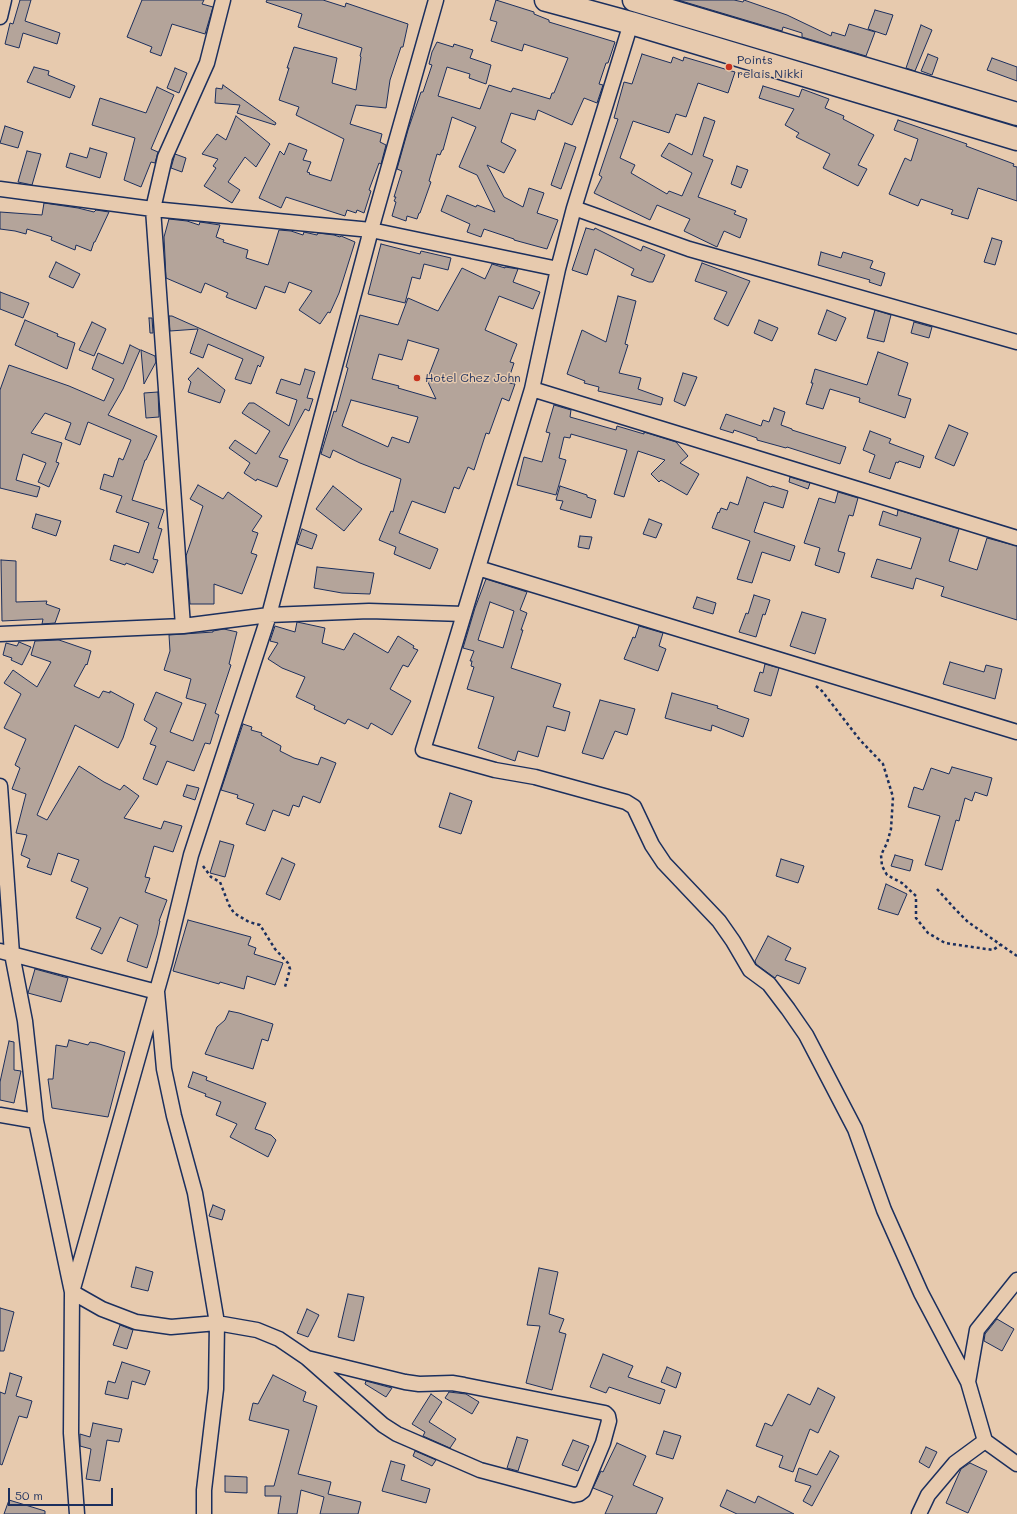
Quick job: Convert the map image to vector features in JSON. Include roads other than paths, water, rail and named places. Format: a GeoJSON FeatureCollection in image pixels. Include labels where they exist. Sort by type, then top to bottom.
{"type":"FeatureCollection","features":[{"type":"Feature","properties":{"kind":"main road"},"geometry":{"type":"LineString","coordinates":[[546,0],[630,23],[1017,139]]}},
{"type":"Feature","properties":{"kind":"main road"},"geometry":{"type":"LineString","coordinates":[[634,0],[1017,114]]}},
{"type":"Feature","properties":{"kind":"street"},"geometry":{"type":"LineString","coordinates":[[0,17],[4,0]]}},
{"type":"Feature","properties":{"kind":"street"},"geometry":{"type":"LineString","coordinates":[[183,626],[153,209],[165,157],[207,63],[223,0]]}},
{"type":"Feature","properties":{"kind":"street"},"geometry":{"type":"LineString","coordinates":[[72,1292],[165,962],[191,855],[269,615],[371,230],[436,0]]}},
{"type":"Feature","properties":{"kind":"street"},"geometry":{"type":"LineString","coordinates":[[630,23],[574,208],[558,269],[532,389],[423,750],[495,770],[535,777],[626,802],[634,807],[652,845],[664,863],[719,921],[750,970],[769,984],[806,1035],[855,1129],[884,1210],[918,1287],[968,1382],[985,1441],[1017,1464]]}},
{"type":"Feature","properties":{"kind":"street"},"geometry":{"type":"LineString","coordinates":[[0,188],[153,209],[371,230],[558,269]]}},
{"type":"Feature","properties":{"kind":"street"},"geometry":{"type":"LineString","coordinates":[[574,208],[689,249],[1017,342]]}},
{"type":"Feature","properties":{"kind":"street"},"geometry":{"type":"LineString","coordinates":[[532,389],[1017,538]]}},
{"type":"Feature","properties":{"kind":"street"},"geometry":{"type":"LineString","coordinates":[[478,568],[1017,732]]}},
{"type":"Feature","properties":{"kind":"street"},"geometry":{"type":"LineString","coordinates":[[0,634],[183,626],[269,615],[369,611],[464,614]]}},
{"type":"Feature","properties":{"kind":"street"},"geometry":{"type":"LineString","coordinates":[[0,786],[6,953],[25,1020],[36,1122],[72,1292],[71,1433],[77,1514]]}},
{"type":"Feature","properties":{"kind":"street"},"geometry":{"type":"LineString","coordinates":[[6,953],[156,992]]}},
{"type":"Feature","properties":{"kind":"street"},"geometry":{"type":"LineString","coordinates":[[156,992],[164,1069],[174,1116],[195,1194],[217,1323],[216,1389],[204,1490],[204,1514]]}},
{"type":"Feature","properties":{"kind":"street"},"geometry":{"type":"LineString","coordinates":[[0,1115],[36,1122]]}},
{"type":"Feature","properties":{"kind":"street"},"geometry":{"type":"LineString","coordinates":[[968,1382],[977,1330],[1017,1280]]}},
{"type":"Feature","properties":{"kind":"street"},"geometry":{"type":"LineString","coordinates":[[72,1292],[102,1309],[136,1322],[171,1327],[217,1323],[257,1330],[279,1338],[307,1358],[383,1425],[397,1434],[480,1470],[574,1495],[579,1494],[582,1491],[603,1443],[609,1421],[608,1416],[605,1413],[452,1383],[419,1384],[405,1382],[307,1358]]}},
{"type":"Feature","properties":{"kind":"street"},"geometry":{"type":"LineString","coordinates":[[919,1514],[928,1495],[955,1464],[985,1441]]}},
{"type":"Feature","properties":{"kind":"place","name":"Points relais Nikki"},"geometry":{"type":"Point","coordinates":[729,67]}},
{"type":"Feature","properties":{"kind":"place","name":"Hotel Chez John"},"geometry":{"type":"Point","coordinates":[417,378]}}]}
